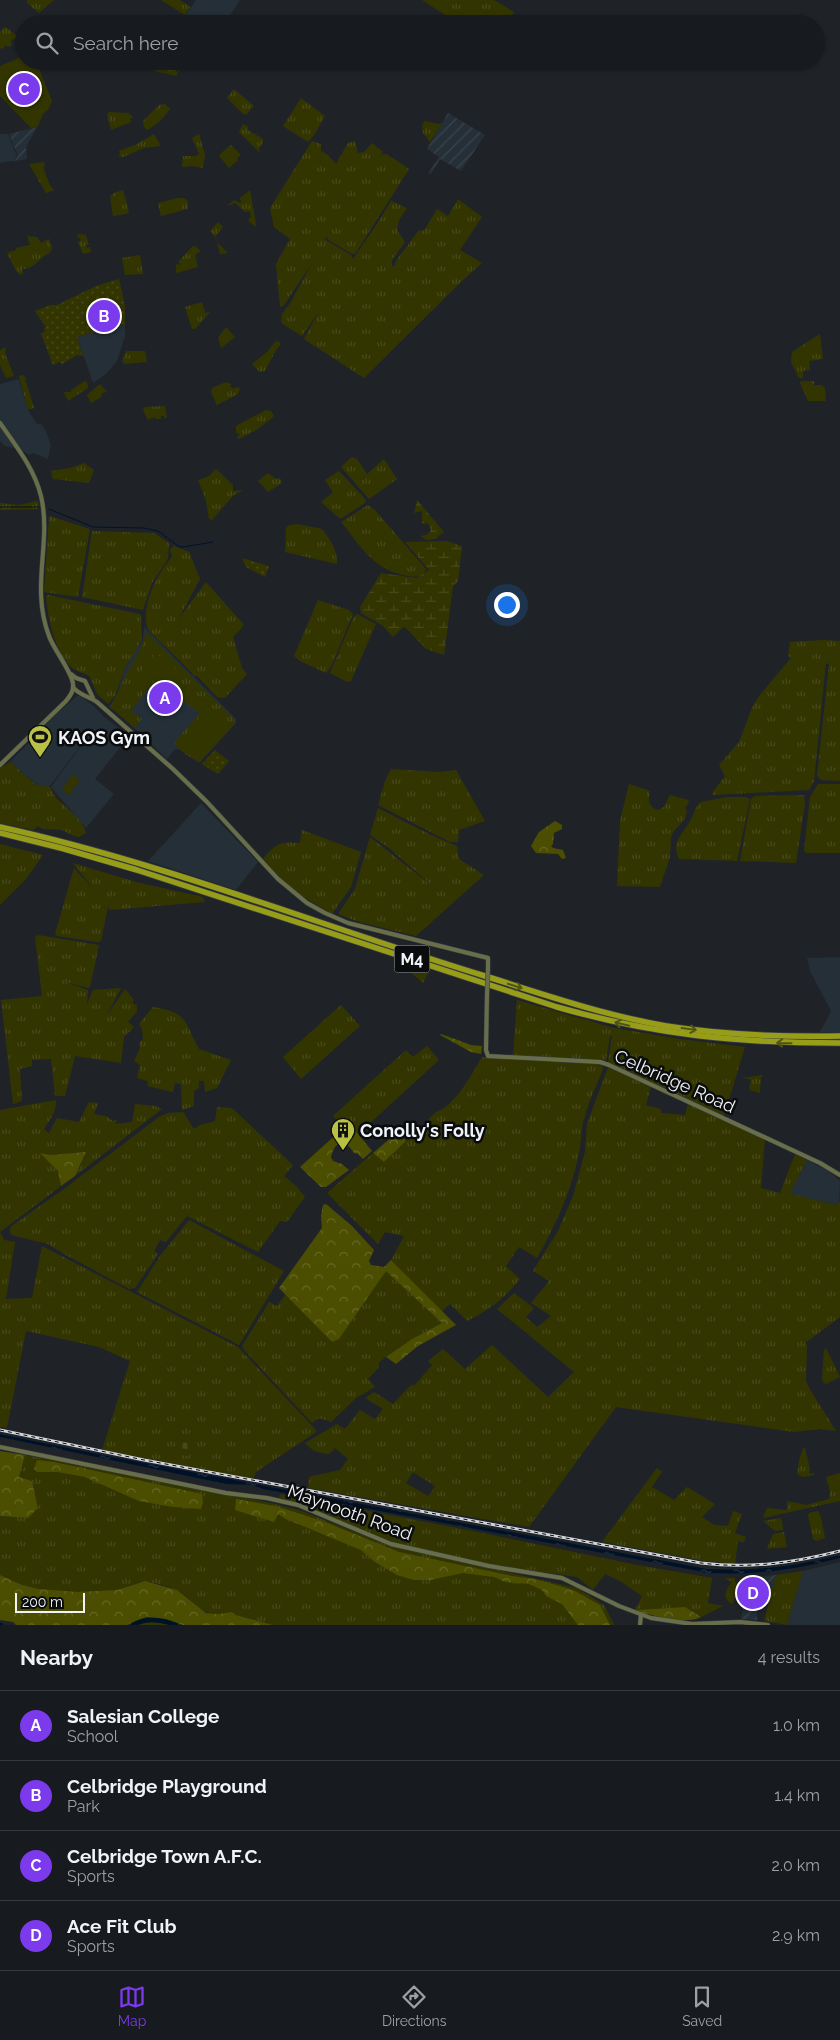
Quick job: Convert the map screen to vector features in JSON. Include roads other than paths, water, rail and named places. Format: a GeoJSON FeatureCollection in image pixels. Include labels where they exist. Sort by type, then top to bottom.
{"type":"FeatureCollection","features":[{"type":"Feature","properties":{"kind":"highway","name":"M4"},"geometry":{"type":"LineString","coordinates":[[0,827],[126,860],[459,968],[606,1013],[667,1026],[736,1034],[840,1036]]}},
{"type":"Feature","properties":{"kind":"highway","name":"M4"},"geometry":{"type":"LineString","coordinates":[[0,833],[131,868],[557,1007],[602,1019],[648,1029],[709,1038],[768,1043],[840,1043]]}},
{"type":"Feature","properties":{"kind":"main road"},"geometry":{"type":"LineString","coordinates":[[0,423],[30,467],[40,491],[44,513],[40,582],[42,613],[49,638],[75,691],[97,702]]}},
{"type":"Feature","properties":{"kind":"main road"},"geometry":{"type":"LineString","coordinates":[[63,664],[74,677],[85,681],[97,702]]}},
{"type":"Feature","properties":{"kind":"main road"},"geometry":{"type":"LineString","coordinates":[[66,701],[73,686],[79,679]]}},
{"type":"Feature","properties":{"kind":"main road"},"geometry":{"type":"LineString","coordinates":[[0,765],[66,701],[85,691],[87,686]]}},
{"type":"Feature","properties":{"kind":"main road","name":"Celbridge Road"},"geometry":{"type":"LineString","coordinates":[[97,702],[183,778],[292,891],[325,914],[360,926],[488,958],[487,1054],[490,1056],[600,1062],[609,1065],[820,1163],[840,1175]]}},
{"type":"Feature","properties":{"kind":"main road","name":"Maynooth Road"},"geometry":{"type":"LineString","coordinates":[[0,1447],[226,1493],[282,1501],[304,1508],[391,1544],[497,1568],[562,1578],[651,1618],[686,1624],[740,1622],[768,1625]]}},
{"type":"Feature","properties":{"kind":"main road"},"geometry":{"type":"LineString","coordinates":[[640,1625],[641,1614]]}},
{"type":"Feature","properties":{"kind":"water"},"geometry":{"type":"Polygon","coordinates":[[[0,1434],[107,1456],[707,1569],[758,1569],[806,1563],[840,1555],[840,1558],[775,1571],[709,1573],[263,1489],[252,1485],[226,1484],[0,1437],[0,1434]]]}},
{"type":"Feature","properties":{"kind":"waterway"},"geometry":{"type":"LineString","coordinates":[[0,507],[39,507]]}},
{"type":"Feature","properties":{"kind":"waterway"},"geometry":{"type":"LineString","coordinates":[[49,509],[93,527],[144,528],[158,531],[178,546],[183,547],[213,542]]}},
{"type":"Feature","properties":{"kind":"waterway"},"geometry":{"type":"LineString","coordinates":[[133,1625],[138,1622],[154,1620],[176,1625]]}},
{"type":"Feature","properties":{"kind":"railway"},"geometry":{"type":"LineString","coordinates":[[0,1430],[144,1460],[701,1563],[719,1565],[771,1564],[840,1551]]}},
{"type":"Feature","properties":{"kind":"place","name":"Celbridge Town A.F.C."},"geometry":{"type":"Point","coordinates":[24,89]}},
{"type":"Feature","properties":{"kind":"place","name":"Celbridge Playground"},"geometry":{"type":"Point","coordinates":[104,316]}},
{"type":"Feature","properties":{"kind":"place","name":"Salesian College"},"geometry":{"type":"Point","coordinates":[165,698]}},
{"type":"Feature","properties":{"kind":"place","name":"KAOS Gym"},"geometry":{"type":"Point","coordinates":[40,758]}},
{"type":"Feature","properties":{"kind":"place","name":"Conolly's Folly"},"geometry":{"type":"Point","coordinates":[343,1151]}},
{"type":"Feature","properties":{"kind":"place","name":"Ace Fit Club"},"geometry":{"type":"Point","coordinates":[753,1593]}}]}
